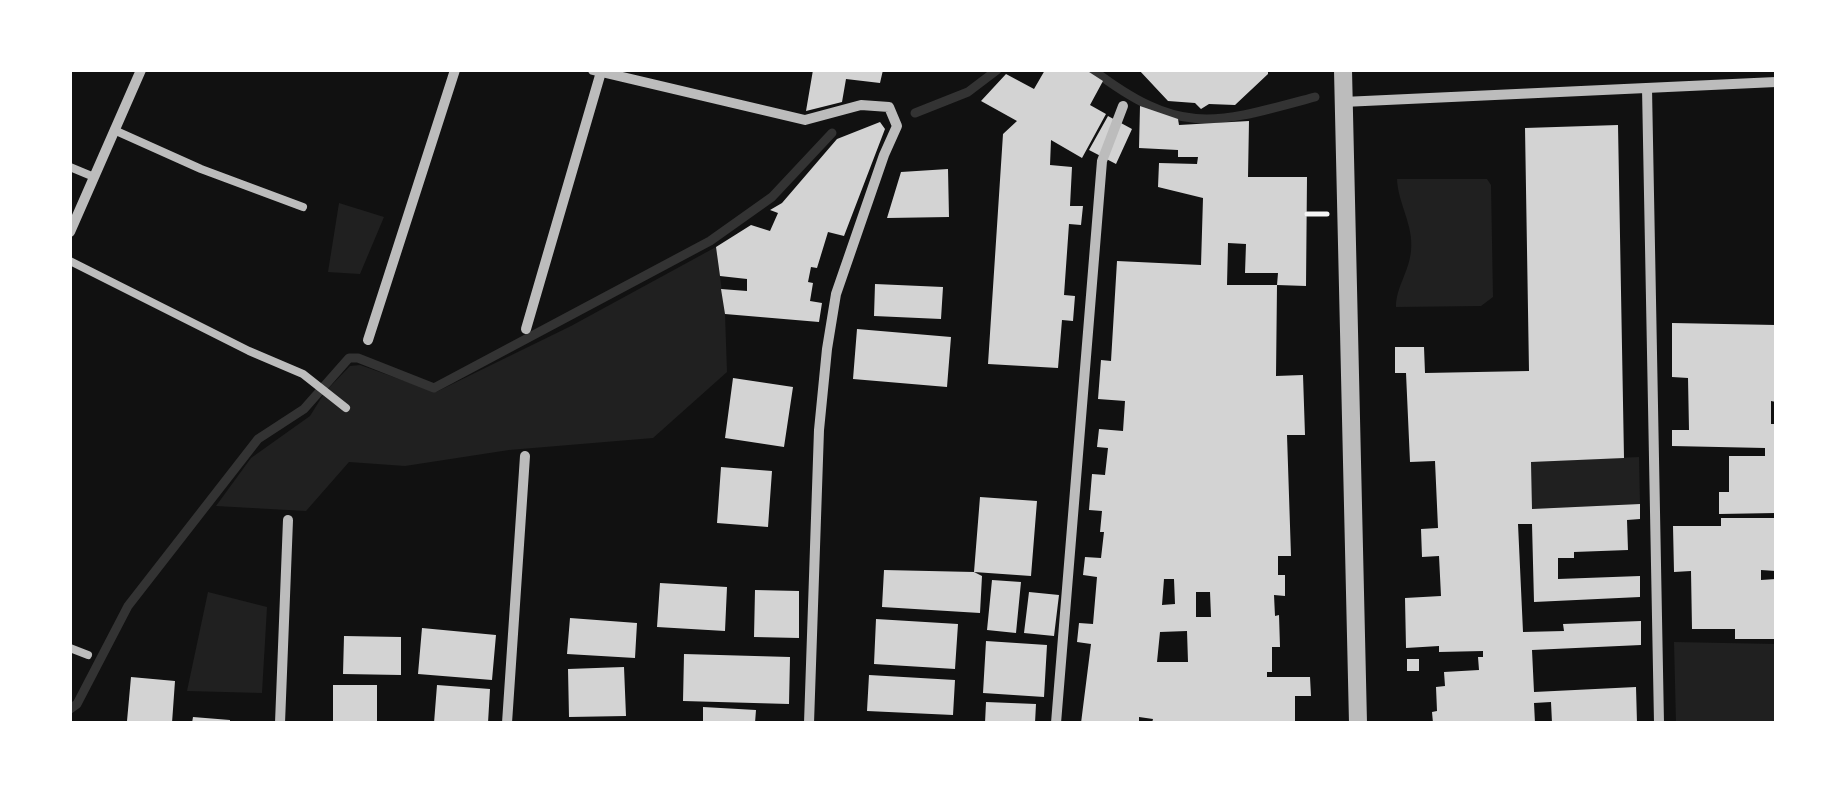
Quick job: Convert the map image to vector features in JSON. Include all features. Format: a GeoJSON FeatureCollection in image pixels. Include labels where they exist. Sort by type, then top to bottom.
{"type":"FeatureCollection","features":[{"type":"Feature","properties":{"kind":"street"},"geometry":{"type":"LineString","coordinates":[[70,232],[141,70]]}},
{"type":"Feature","properties":{"kind":"street"},"geometry":{"type":"LineString","coordinates":[[368,340],[455,70]]}},
{"type":"Feature","properties":{"kind":"street"},"geometry":{"type":"LineString","coordinates":[[1344,70],[1358,723]]}},
{"type":"Feature","properties":{"kind":"street"},"geometry":{"type":"LineString","coordinates":[[526,329],[597,71],[800,119],[861,105],[889,108],[896,116],[898,126],[884,155],[836,294],[827,349],[819,430],[809,723]]}},
{"type":"Feature","properties":{"kind":"street"},"geometry":{"type":"LineString","coordinates":[[1343,102],[1776,82]]}},
{"type":"Feature","properties":{"kind":"street"},"geometry":{"type":"LineString","coordinates":[[1648,88],[1659,723]]}},
{"type":"Feature","properties":{"kind":"street"},"geometry":{"type":"LineString","coordinates":[[1056,723],[1102,161],[1123,106]]}},
{"type":"Feature","properties":{"kind":"street"},"geometry":{"type":"LineString","coordinates":[[506,723],[525,456]]}},
{"type":"Feature","properties":{"kind":"street"},"geometry":{"type":"LineString","coordinates":[[280,723],[288,520]]}},
{"type":"Feature","properties":{"kind":"lane"},"geometry":{"type":"LineString","coordinates":[[114,130],[201,169],[304,207]]}},
{"type":"Feature","properties":{"kind":"lane"},"geometry":{"type":"LineString","coordinates":[[70,167],[94,177]]}},
{"type":"Feature","properties":{"kind":"lane"},"geometry":{"type":"LineString","coordinates":[[70,260],[307,378],[346,408]]}},
{"type":"Feature","properties":{"kind":"lane"},"geometry":{"type":"LineString","coordinates":[[70,648],[88,655]]}},
{"type":"Feature","properties":{"kind":"shaded area"},"geometry":{"type":"Polygon","coordinates":[[[1397,179],[1487,179],[1491,185],[1493,297],[1481,306],[1396,307],[1410,259],[1411,241],[1397,179]]]}},
{"type":"Feature","properties":{"kind":"shaded area"},"geometry":{"type":"Polygon","coordinates":[[[339,203],[384,217],[360,274],[328,272],[339,203]]]}},
{"type":"Feature","properties":{"kind":"shaded area"},"geometry":{"type":"Polygon","coordinates":[[[716,247],[725,314],[727,372],[653,438],[509,450],[405,466],[349,462],[306,511],[216,506],[251,458],[310,416],[325,392],[350,366],[360,365],[436,392],[571,326],[716,247]]]}},
{"type":"Feature","properties":{"kind":"shaded area"},"geometry":{"type":"Polygon","coordinates":[[[1639,457],[1640,504],[1532,509],[1531,462],[1639,457]]]}},
{"type":"Feature","properties":{"kind":"shaded area"},"geometry":{"type":"Polygon","coordinates":[[[208,592],[267,607],[262,693],[187,691],[208,592]]]}},
{"type":"Feature","properties":{"kind":"shaded area"},"geometry":{"type":"Polygon","coordinates":[[[1674,642],[1776,644],[1776,723],[1676,723],[1674,642]]]}},
{"type":"Feature","properties":{"kind":"building"},"geometry":{"type":"Polygon","coordinates":[[[813,70],[883,70],[880,83],[846,79],[842,102],[806,111],[813,70]]]}},
{"type":"Feature","properties":{"kind":"building"},"geometry":{"type":"Polygon","coordinates":[[[1045,70],[1086,70],[1103,81],[1090,105],[1106,114],[1082,158],[1051,140],[1050,165],[1072,167],[1070,206],[1083,206],[1081,225],[1069,224],[1064,295],[1075,296],[1073,321],[1062,320],[1058,368],[988,364],[1003,134],[1017,121],[981,101],[1006,74],[1034,89],[1045,70]]]}},
{"type":"Feature","properties":{"kind":"building"},"geometry":{"type":"Polygon","coordinates":[[[1139,70],[1268,70],[1268,74],[1235,105],[1209,104],[1201,109],[1195,103],[1168,101],[1139,70]]]}},
{"type":"Feature","properties":{"kind":"building"},"geometry":{"type":"Polygon","coordinates":[[[1140,106],[1178,119],[1179,125],[1249,121],[1248,177],[1307,177],[1306,286],[1277,285],[1276,376],[1303,375],[1305,435],[1287,435],[1291,556],[1278,556],[1278,575],[1285,575],[1285,596],[1274,595],[1280,647],[1272,647],[1272,672],[1267,672],[1267,677],[1310,677],[1311,696],[1295,696],[1295,723],[1152,723],[1153,719],[1139,717],[1139,723],[1081,723],[1091,644],[1077,642],[1079,623],[1093,624],[1097,577],[1083,575],[1085,557],[1101,558],[1104,532],[1100,532],[1102,511],[1089,510],[1092,474],[1105,475],[1108,448],[1097,447],[1099,429],[1123,431],[1125,401],[1098,399],[1101,360],[1111,361],[1117,261],[1201,265],[1203,198],[1158,187],[1159,163],[1197,164],[1198,157],[1178,157],[1178,150],[1139,148],[1140,106]],[[1228,243],[1227,285],[1277,285],[1278,273],[1245,273],[1246,244],[1228,243]],[[1164,579],[1162,605],[1175,604],[1174,579],[1164,579]],[[1196,592],[1196,617],[1211,617],[1210,592],[1196,592]],[[1187,631],[1160,632],[1157,662],[1188,662],[1187,631]]]}},
{"type":"Feature","properties":{"kind":"building"},"geometry":{"type":"Polygon","coordinates":[[[1108,116],[1132,129],[1116,164],[1089,150],[1108,116]]]}},
{"type":"Feature","properties":{"kind":"building"},"geometry":{"type":"Polygon","coordinates":[[[880,122],[885,129],[844,236],[828,232],[817,268],[811,267],[810,301],[822,303],[819,322],[725,314],[721,289],[747,291],[747,279],[720,276],[716,247],[751,225],[770,231],[778,213],[770,210],[782,203],[837,139],[880,122]]]}},
{"type":"Feature","properties":{"kind":"building"},"geometry":{"type":"Polygon","coordinates":[[[1618,125],[1624,458],[1531,462],[1532,509],[1640,504],[1640,519],[1627,520],[1628,550],[1574,552],[1574,558],[1558,558],[1558,579],[1640,576],[1640,597],[1534,602],[1532,524],[1518,524],[1523,632],[1564,631],[1563,624],[1641,621],[1641,645],[1532,650],[1534,692],[1636,687],[1637,723],[1552,723],[1551,702],[1534,703],[1535,723],[1433,723],[1436,687],[1445,686],[1444,672],[1479,670],[1478,657],[1483,657],[1483,651],[1439,652],[1439,646],[1406,648],[1405,598],[1441,596],[1439,556],[1422,557],[1421,529],[1438,528],[1435,461],[1410,462],[1406,373],[1395,373],[1395,347],[1424,347],[1425,373],[1529,371],[1525,128],[1618,125]]]}},
{"type":"Feature","properties":{"kind":"building"},"geometry":{"type":"Polygon","coordinates":[[[948,169],[949,217],[887,218],[901,172],[948,169]]]}},
{"type":"Feature","properties":{"kind":"building"},"geometry":{"type":"Polygon","coordinates":[[[875,284],[943,287],[941,319],[874,316],[875,284]]]}},
{"type":"Feature","properties":{"kind":"building"},"geometry":{"type":"Polygon","coordinates":[[[1672,323],[1776,325],[1776,402],[1771,401],[1771,424],[1776,424],[1776,513],[1719,514],[1719,492],[1729,492],[1729,456],[1765,456],[1765,448],[1672,446],[1672,430],[1689,430],[1688,378],[1672,377],[1672,323]]]}},
{"type":"Feature","properties":{"kind":"building"},"geometry":{"type":"Polygon","coordinates":[[[857,329],[951,337],[947,387],[853,379],[857,329]]]}},
{"type":"Feature","properties":{"kind":"building"},"geometry":{"type":"Polygon","coordinates":[[[733,378],[793,387],[784,447],[725,438],[733,378]]]}},
{"type":"Feature","properties":{"kind":"building"},"geometry":{"type":"Polygon","coordinates":[[[721,467],[772,471],[768,527],[717,523],[721,467]]]}},
{"type":"Feature","properties":{"kind":"building"},"geometry":{"type":"Polygon","coordinates":[[[980,497],[1037,501],[1031,576],[974,572],[980,497]]]}},
{"type":"Feature","properties":{"kind":"building"},"geometry":{"type":"Polygon","coordinates":[[[1721,518],[1776,518],[1776,571],[1761,570],[1761,580],[1776,579],[1776,639],[1735,639],[1735,629],[1692,629],[1691,571],[1674,572],[1673,526],[1721,526],[1721,518]]]}},
{"type":"Feature","properties":{"kind":"building"},"geometry":{"type":"Polygon","coordinates":[[[884,570],[974,572],[982,576],[980,613],[882,607],[884,570]]]}},
{"type":"Feature","properties":{"kind":"building"},"geometry":{"type":"Polygon","coordinates":[[[992,580],[1021,582],[1016,633],[987,630],[992,580]]]}},
{"type":"Feature","properties":{"kind":"building"},"geometry":{"type":"Polygon","coordinates":[[[660,583],[727,587],[725,631],[657,627],[660,583]]]}},
{"type":"Feature","properties":{"kind":"building"},"geometry":{"type":"Polygon","coordinates":[[[755,590],[799,591],[799,638],[754,637],[755,590]]]}},
{"type":"Feature","properties":{"kind":"building"},"geometry":{"type":"Polygon","coordinates":[[[1029,592],[1059,595],[1054,636],[1024,633],[1029,592]]]}},
{"type":"Feature","properties":{"kind":"building"},"geometry":{"type":"Polygon","coordinates":[[[570,618],[637,623],[635,658],[567,654],[570,618]]]}},
{"type":"Feature","properties":{"kind":"building"},"geometry":{"type":"Polygon","coordinates":[[[876,619],[958,624],[955,669],[874,664],[876,619]]]}},
{"type":"Feature","properties":{"kind":"building"},"geometry":{"type":"Polygon","coordinates":[[[422,628],[496,635],[492,680],[418,674],[422,628]]]}},
{"type":"Feature","properties":{"kind":"building"},"geometry":{"type":"Polygon","coordinates":[[[344,636],[401,637],[401,675],[343,674],[344,636]]]}},
{"type":"Feature","properties":{"kind":"building"},"geometry":{"type":"Polygon","coordinates":[[[986,641],[1047,645],[1044,697],[983,693],[986,641]]]}},
{"type":"Feature","properties":{"kind":"building"},"geometry":{"type":"Polygon","coordinates":[[[684,654],[790,657],[789,704],[683,701],[684,654]]]}},
{"type":"Feature","properties":{"kind":"building"},"geometry":{"type":"Polygon","coordinates":[[[1407,659],[1419,659],[1419,671],[1407,671],[1407,659]]]}},
{"type":"Feature","properties":{"kind":"building"},"geometry":{"type":"Polygon","coordinates":[[[624,667],[626,716],[569,717],[568,669],[624,667]]]}},
{"type":"Feature","properties":{"kind":"building"},"geometry":{"type":"Polygon","coordinates":[[[869,675],[955,680],[953,715],[867,711],[869,675]]]}},
{"type":"Feature","properties":{"kind":"building"},"geometry":{"type":"Polygon","coordinates":[[[131,677],[175,681],[172,723],[127,721],[131,677]]]}},
{"type":"Feature","properties":{"kind":"building"},"geometry":{"type":"Polygon","coordinates":[[[333,685],[377,685],[377,723],[333,723],[333,685]]]}},
{"type":"Feature","properties":{"kind":"building"},"geometry":{"type":"Polygon","coordinates":[[[437,685],[490,689],[488,723],[434,723],[437,685]]]}},
{"type":"Feature","properties":{"kind":"building"},"geometry":{"type":"Polygon","coordinates":[[[986,702],[1036,704],[1035,723],[985,723],[986,702]]]}},
{"type":"Feature","properties":{"kind":"building"},"geometry":{"type":"Polygon","coordinates":[[[703,707],[756,710],[755,723],[703,723],[703,707]]]}},
{"type":"Feature","properties":{"kind":"building"},"geometry":{"type":"Polygon","coordinates":[[[193,717],[230,720],[230,723],[192,723],[193,717]]]}},
{"type":"Feature","properties":{"kind":"waterway"},"geometry":{"type":"LineString","coordinates":[[915,113],[968,92],[997,70]]}},
{"type":"Feature","properties":{"kind":"waterway"},"geometry":{"type":"LineString","coordinates":[[1093,70],[1151,106],[1200,119],[1250,114],[1315,97]]}},
{"type":"Feature","properties":{"kind":"waterway"},"geometry":{"type":"LineString","coordinates":[[70,709],[77,704],[128,606],[258,439],[304,409],[349,358],[434,388],[710,241],[772,197],[832,133]]}}]}
